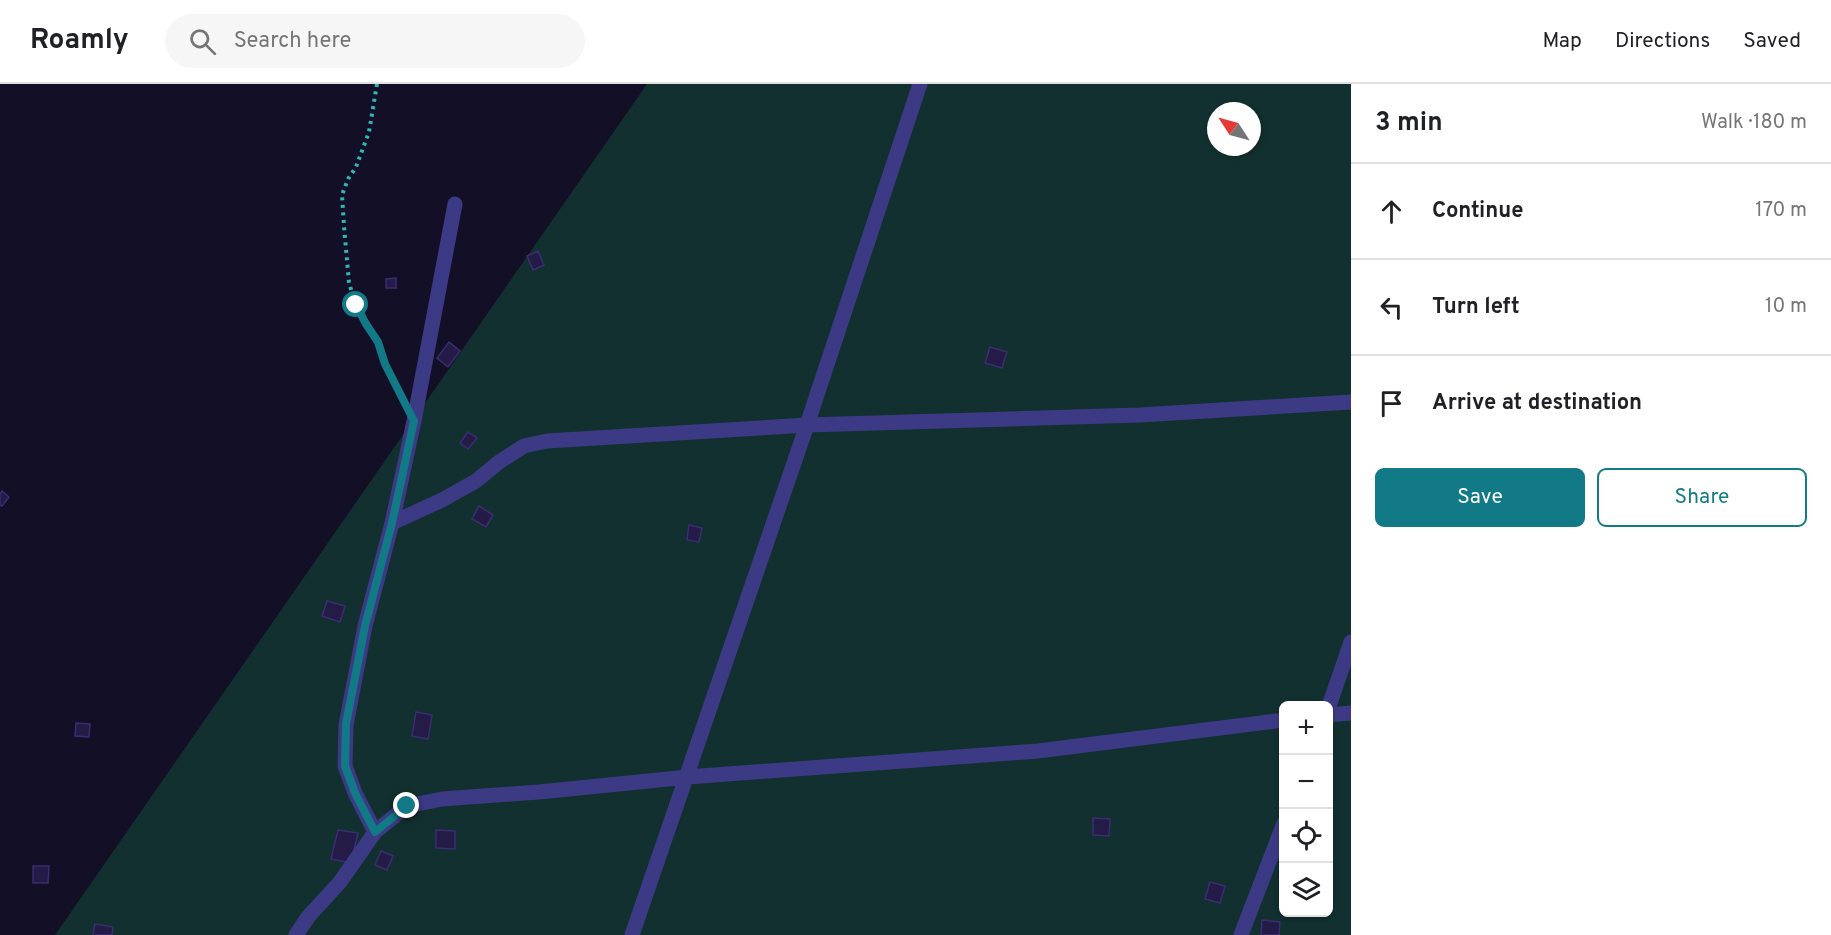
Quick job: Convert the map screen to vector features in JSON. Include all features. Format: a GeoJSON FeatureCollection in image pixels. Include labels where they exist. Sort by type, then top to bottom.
{"type":"FeatureCollection","features":[{"type":"Feature","properties":{"kind":"street"},"geometry":{"type":"LineString","coordinates":[[632,935],[688,777],[920,84]]}},
{"type":"Feature","properties":{"kind":"street"},"geometry":{"type":"LineString","coordinates":[[375,832],[355,793],[345,766],[346,724],[365,626],[392,523],[414,421],[456,204]]}},
{"type":"Feature","properties":{"kind":"street"},"geometry":{"type":"LineString","coordinates":[[392,523],[476,481],[499,462],[524,446],[547,441],[807,425],[1140,415],[1351,402]]}},
{"type":"Feature","properties":{"kind":"street"},"geometry":{"type":"LineString","coordinates":[[1332,701],[1351,642]]}},
{"type":"Feature","properties":{"kind":"street"},"geometry":{"type":"LineString","coordinates":[[1333,714],[1351,712]]}},
{"type":"Feature","properties":{"kind":"street"},"geometry":{"type":"LineString","coordinates":[[296,935],[340,882],[375,832],[407,806],[442,799],[688,777],[1038,751],[1279,721]]}},
{"type":"Feature","properties":{"kind":"street"},"geometry":{"type":"LineString","coordinates":[[1241,935],[1279,836]]}},
{"type":"Feature","properties":{"kind":"path"},"geometry":{"type":"LineString","coordinates":[[377,84],[369,132],[356,167],[342,195],[349,283],[356,305],[378,342],[385,364],[414,421]]}},
{"type":"Feature","properties":{"kind":"green space"},"geometry":{"type":"Polygon","coordinates":[[[647,84],[1351,84],[1351,935],[55,935],[647,84]]]}},
{"type":"Feature","properties":{"kind":"building"},"geometry":{"type":"Polygon","coordinates":[[[538,251],[544,265],[533,270],[527,256],[538,251]]]}},
{"type":"Feature","properties":{"kind":"building"},"geometry":{"type":"Polygon","coordinates":[[[396,278],[396,288],[386,288],[386,279],[396,278]]]}},
{"type":"Feature","properties":{"kind":"building"},"geometry":{"type":"Polygon","coordinates":[[[449,342],[460,351],[448,367],[437,358],[449,342]]]}},
{"type":"Feature","properties":{"kind":"building"},"geometry":{"type":"Polygon","coordinates":[[[990,347],[1007,352],[1002,368],[985,363],[990,347]]]}},
{"type":"Feature","properties":{"kind":"building"},"geometry":{"type":"Polygon","coordinates":[[[468,432],[477,438],[468,449],[460,443],[468,432]]]}},
{"type":"Feature","properties":{"kind":"building"},"geometry":{"type":"Polygon","coordinates":[[[2,491],[9,497],[2,506],[0,505],[0,494],[2,491]]]}},
{"type":"Feature","properties":{"kind":"building"},"geometry":{"type":"Polygon","coordinates":[[[479,506],[493,515],[486,527],[472,519],[479,506]]]}},
{"type":"Feature","properties":{"kind":"building"},"geometry":{"type":"Polygon","coordinates":[[[689,525],[702,528],[699,542],[687,540],[689,525]]]}},
{"type":"Feature","properties":{"kind":"building"},"geometry":{"type":"Polygon","coordinates":[[[327,601],[345,606],[340,622],[322,616],[327,601]]]}},
{"type":"Feature","properties":{"kind":"building"},"geometry":{"type":"Polygon","coordinates":[[[416,712],[432,715],[428,739],[412,736],[416,712]]]}},
{"type":"Feature","properties":{"kind":"building"},"geometry":{"type":"Polygon","coordinates":[[[76,723],[90,724],[89,737],[75,736],[76,723]]]}},
{"type":"Feature","properties":{"kind":"building"},"geometry":{"type":"Polygon","coordinates":[[[1093,818],[1110,819],[1109,836],[1093,835],[1093,818]]]}},
{"type":"Feature","properties":{"kind":"building"},"geometry":{"type":"Polygon","coordinates":[[[338,830],[358,833],[351,863],[331,859],[338,830]]]}},
{"type":"Feature","properties":{"kind":"building"},"geometry":{"type":"Polygon","coordinates":[[[436,830],[455,831],[455,849],[436,848],[436,830]]]}},
{"type":"Feature","properties":{"kind":"building"},"geometry":{"type":"Polygon","coordinates":[[[381,851],[393,856],[387,870],[375,865],[381,851]]]}},
{"type":"Feature","properties":{"kind":"building"},"geometry":{"type":"Polygon","coordinates":[[[33,866],[49,866],[48,883],[33,883],[33,866]]]}},
{"type":"Feature","properties":{"kind":"building"},"geometry":{"type":"Polygon","coordinates":[[[1210,882],[1225,886],[1220,903],[1205,899],[1210,882]]]}},
{"type":"Feature","properties":{"kind":"building"},"geometry":{"type":"Polygon","coordinates":[[[1262,920],[1280,922],[1279,935],[1261,935],[1262,920]]]}},
{"type":"Feature","properties":{"kind":"building"},"geometry":{"type":"Polygon","coordinates":[[[95,924],[113,927],[112,935],[93,935],[95,924]]]}},
{"type":"Feature","properties":{"kind":"route"},"geometry":{"type":"LineString","coordinates":[[356,305],[378,342],[385,364],[414,421],[392,523],[365,626],[346,724],[345,766],[355,793],[375,832],[407,806]]}}]}
